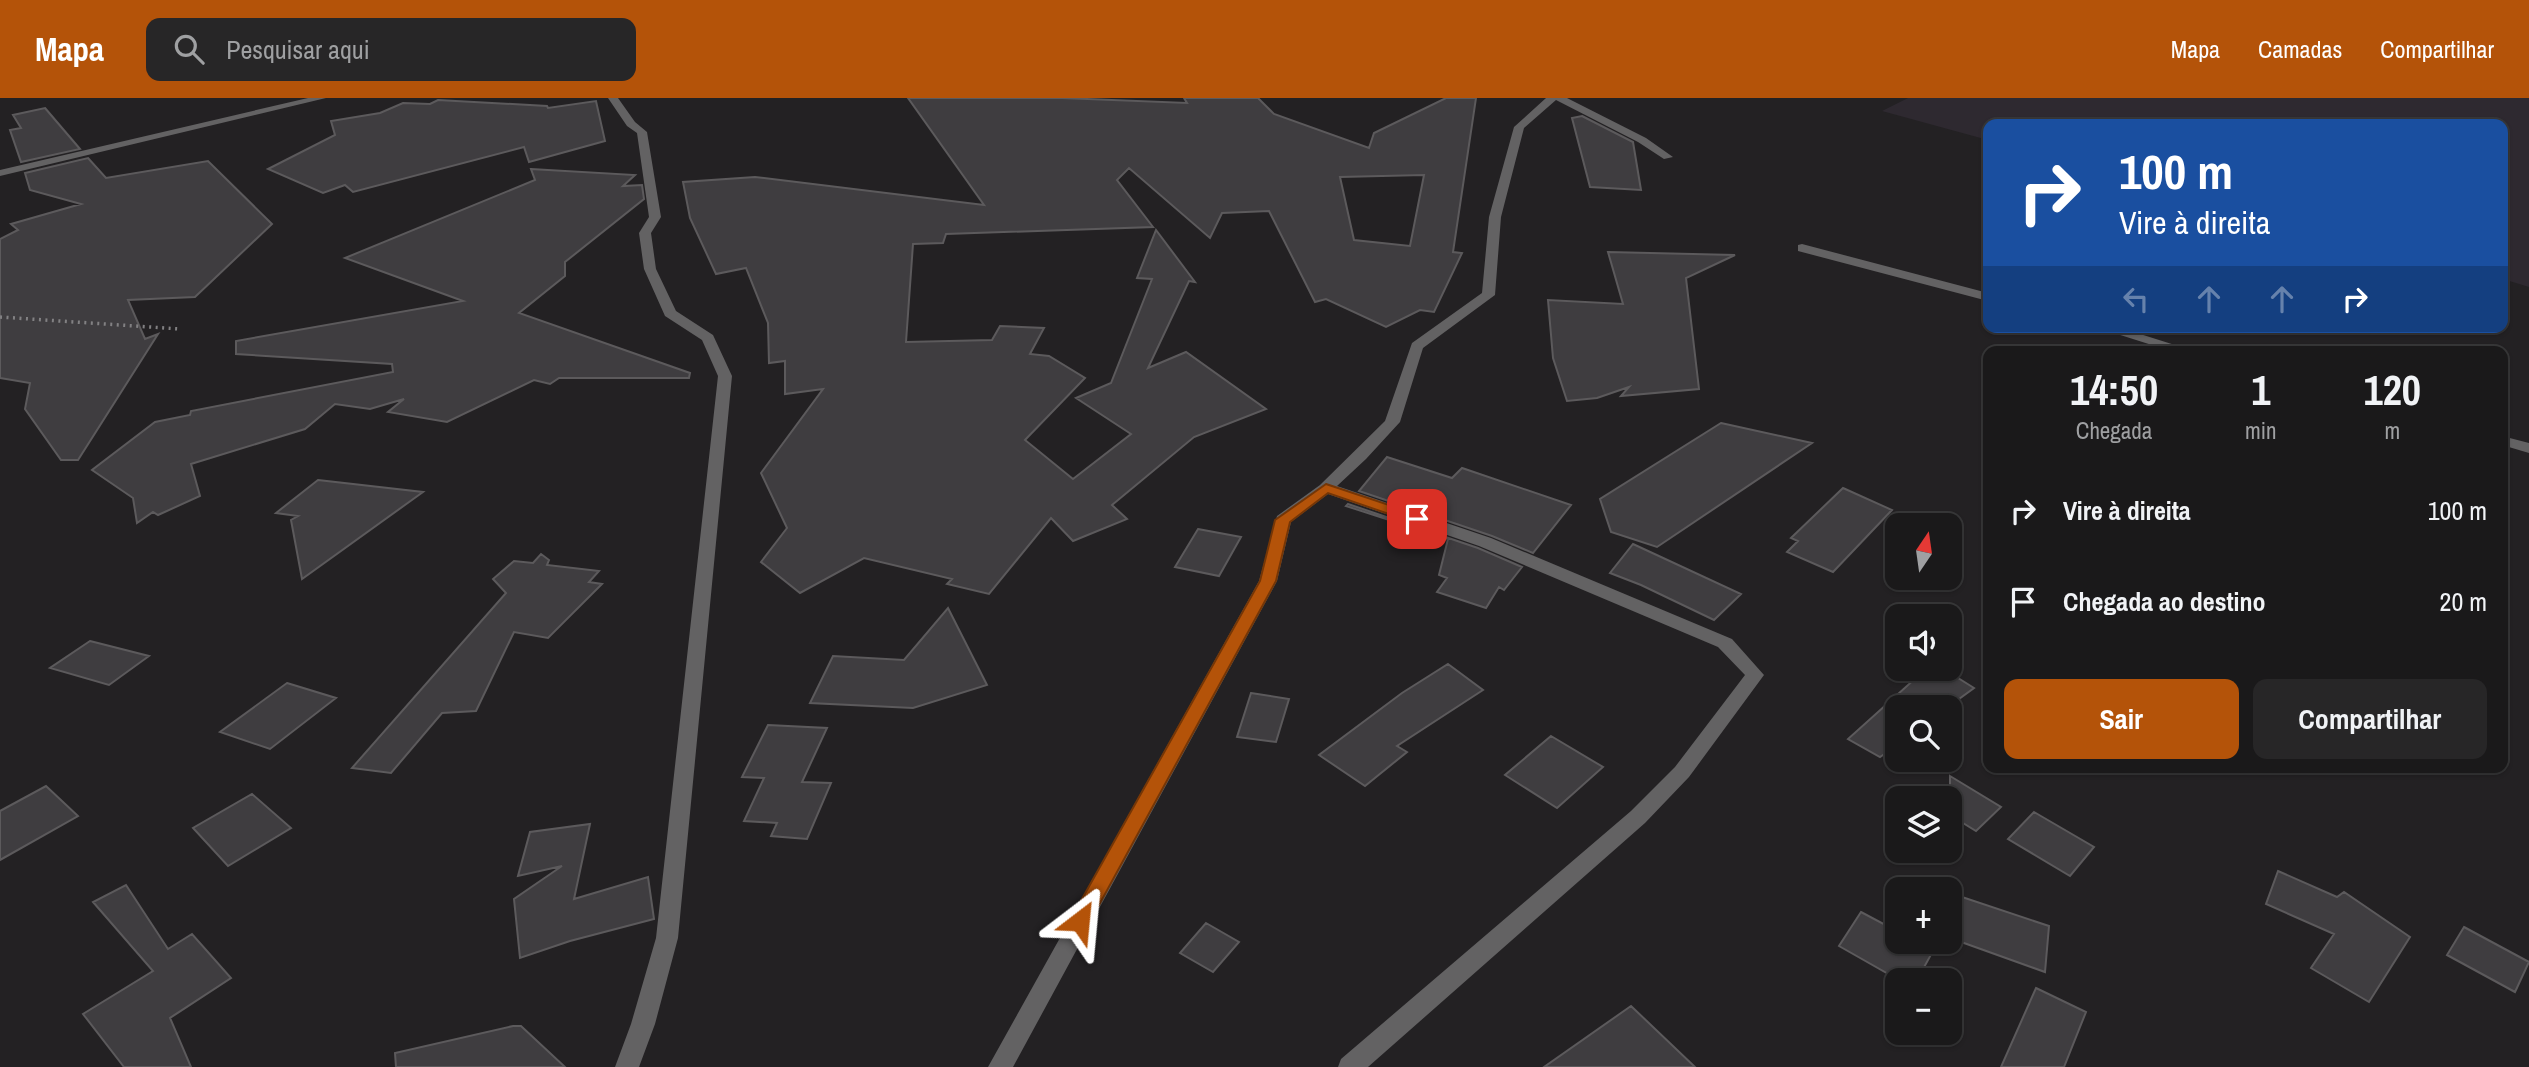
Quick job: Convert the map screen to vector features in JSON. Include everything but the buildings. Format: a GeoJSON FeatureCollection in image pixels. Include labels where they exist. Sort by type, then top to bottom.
{"type":"FeatureCollection","features":[{"type":"Feature","properties":{"kind":"street"},"geometry":{"type":"LineString","coordinates":[[0,173],[321,98]]}},
{"type":"Feature","properties":{"kind":"street"},"geometry":{"type":"LineString","coordinates":[[612,98],[631,124],[642,132],[655,216],[645,233],[650,269],[670,313],[708,338],[725,376],[667,938],[643,1024],[627,1067]]}},
{"type":"Feature","properties":{"kind":"street"},"geometry":{"type":"LineString","coordinates":[[999,1067],[1268,581],[1283,520],[1326,488],[1369,448],[1392,422],[1418,346],[1488,295],[1495,217],[1518,127],[1552,98]]}},
{"type":"Feature","properties":{"kind":"street"},"geometry":{"type":"LineString","coordinates":[[1559,98],[1642,140],[1668,157]]}},
{"type":"Feature","properties":{"kind":"street"},"geometry":{"type":"LineString","coordinates":[[1802,248],[1983,296]]}},
{"type":"Feature","properties":{"kind":"street"},"geometry":{"type":"LineString","coordinates":[[2123,333],[2169,346]]}},
{"type":"Feature","properties":{"kind":"street"},"geometry":{"type":"LineString","coordinates":[[2508,442],[2529,448]]}},
{"type":"Feature","properties":{"kind":"street"},"geometry":{"type":"LineString","coordinates":[[1326,488],[1485,542],[1725,643],[1755,675],[1682,772],[1637,817],[1350,1067]]}},
{"type":"Feature","properties":{"kind":"path"},"geometry":{"type":"LineString","coordinates":[[0,317],[180,329]]}},
{"type":"Feature","properties":{"kind":"shaded area"},"geometry":{"type":"Polygon","coordinates":[[[1908,98],[2529,98],[2529,287],[2508,281],[2508,119],[1983,119],[1983,139],[1882,111],[1908,98]]]}},
{"type":"Feature","properties":{"kind":"route"},"geometry":{"type":"LineString","coordinates":[[1080,921],[1268,581],[1283,520],[1326,488],[1417,519]]}}]}
